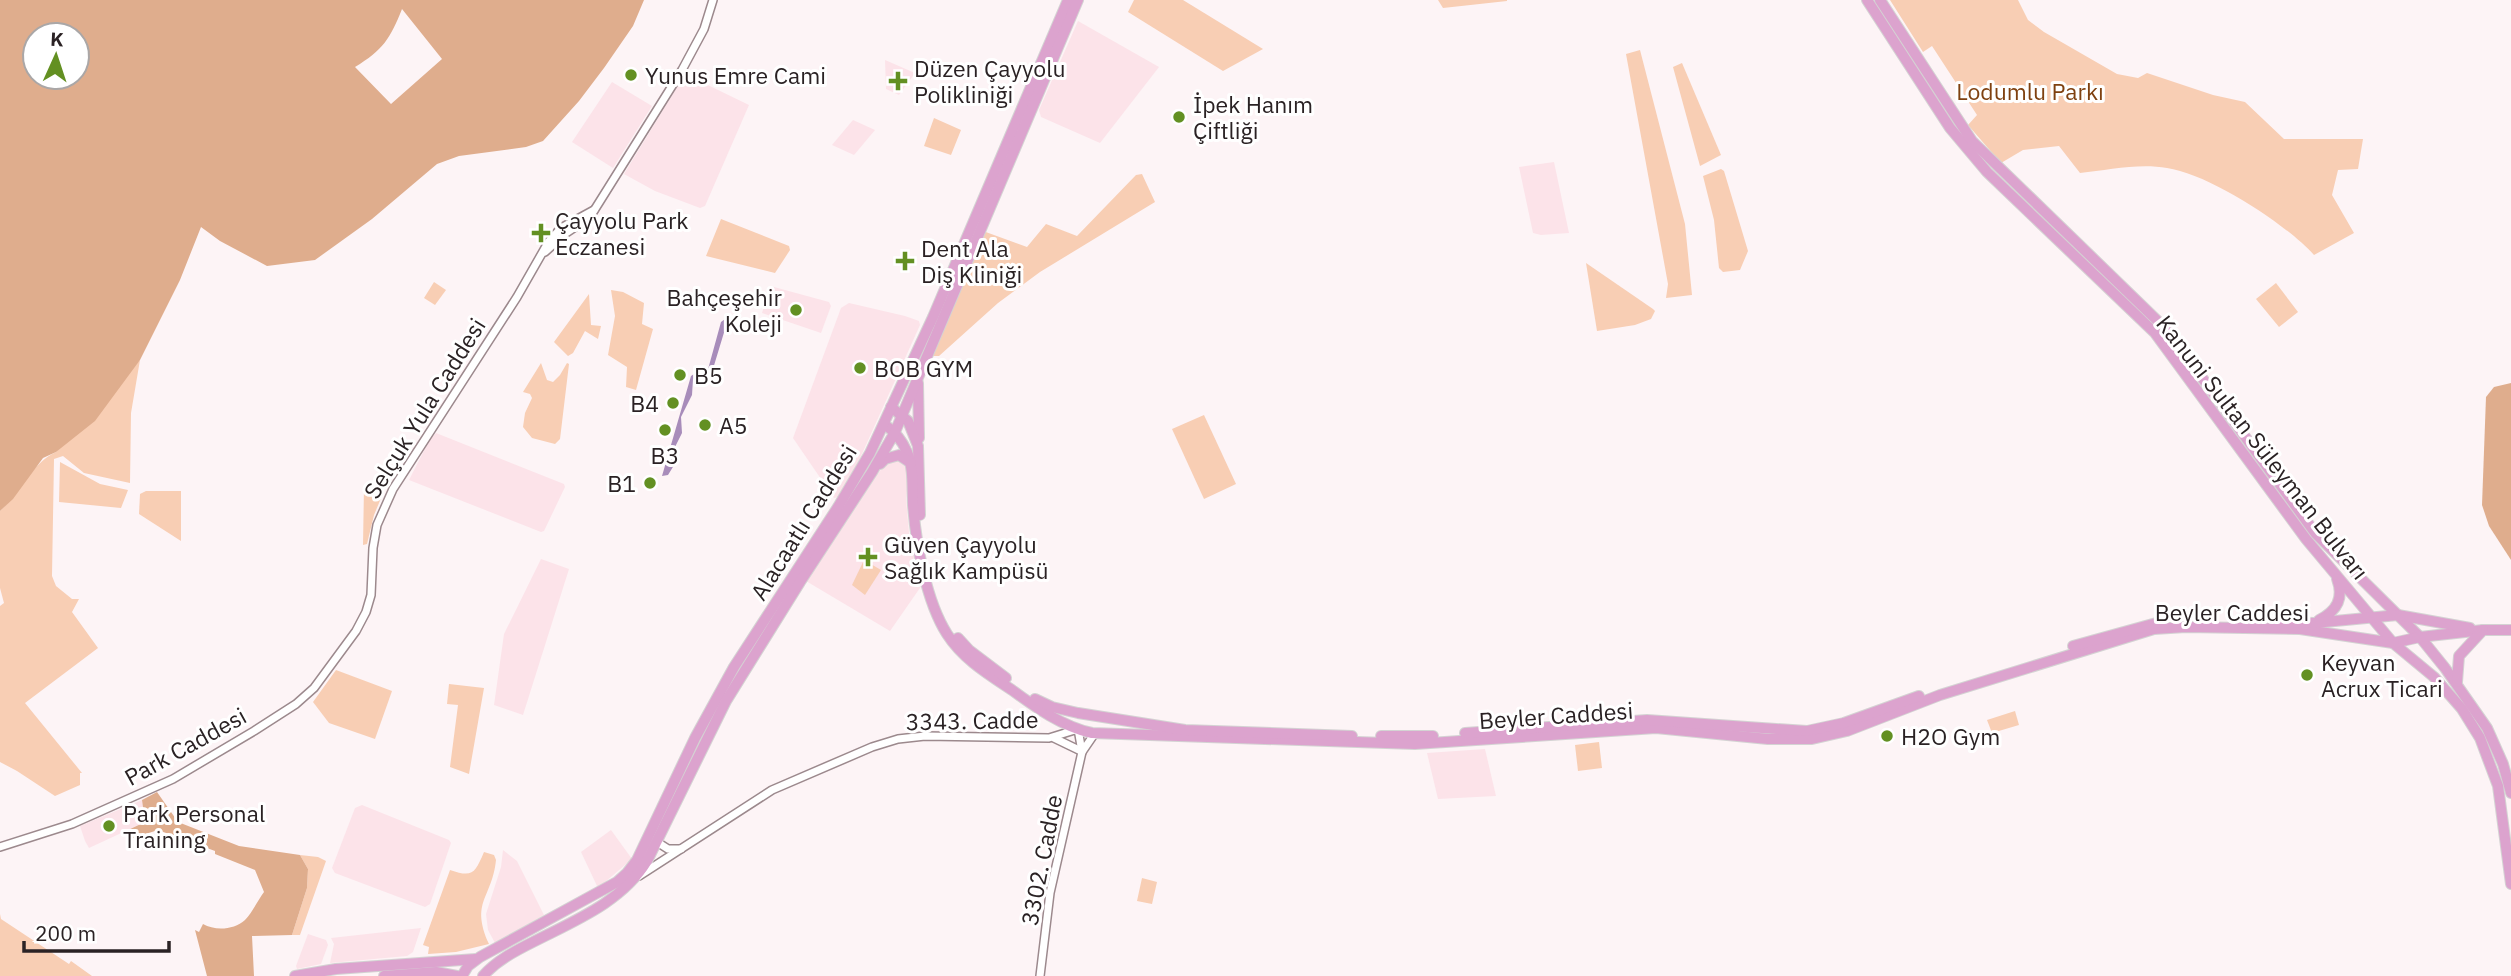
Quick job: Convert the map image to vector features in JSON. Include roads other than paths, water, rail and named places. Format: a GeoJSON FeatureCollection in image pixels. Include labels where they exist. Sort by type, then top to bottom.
{"type":"FeatureCollection","features":[{"type":"Feature","properties":{"kind":"main road","name":"Alacaatlı Caddesi"},"geometry":{"type":"LineString","coordinates":[[460,976],[477,959],[605,890],[631,870],[711,706],[741,654],[850,488],[884,424],[933,317],[1068,0]]}},
{"type":"Feature","properties":{"kind":"main road","name":"Alacaatlı Caddesi"},"geometry":{"type":"LineString","coordinates":[[485,973],[519,950],[591,912],[621,892],[636,878],[657,842],[726,701],[873,472],[894,432],[1078,0]]}},
{"type":"Feature","properties":{"kind":"main road","name":"Kanuni Sultan Süleyman Bulvarı"},"geometry":{"type":"LineString","coordinates":[[1867,0],[1964,147],[1979,165],[2155,333],[2306,539],[2393,643],[2442,684],[2457,702],[2487,753],[2500,795],[2511,884]]}},
{"type":"Feature","properties":{"kind":"main road","name":"Kanuni Sultan Süleyman Bulvarı"},"geometry":{"type":"LineString","coordinates":[[1880,0],[1972,141],[2168,331],[2316,534],[2420,637],[2475,709],[2503,764],[2511,793]]}},
{"type":"Feature","properties":{"kind":"main road"},"geometry":{"type":"LineString","coordinates":[[919,371],[917,407],[920,452]]}},
{"type":"Feature","properties":{"kind":"main road"},"geometry":{"type":"LineString","coordinates":[[891,407],[902,414]]}},
{"type":"Feature","properties":{"kind":"main road","name":"Beyler Caddesi"},"geometry":{"type":"LineString","coordinates":[[902,414],[912,426],[920,452],[920,515],[943,613],[952,630],[969,650],[1035,698],[1058,709],[1090,716],[1185,730],[1423,737],[1521,733]]}},
{"type":"Feature","properties":{"kind":"main road"},"geometry":{"type":"LineString","coordinates":[[884,424],[894,432]]}},
{"type":"Feature","properties":{"kind":"main road","name":"Beyler Caddesi"},"geometry":{"type":"LineString","coordinates":[[894,432],[904,445],[911,463],[914,515],[921,555],[935,612],[947,634],[964,654],[985,671],[1046,712],[1078,729],[1095,733],[1415,744],[1651,720],[1807,731],[1844,723],[1912,702],[2153,623],[2314,622],[2398,615],[2483,630]]}},
{"type":"Feature","properties":{"kind":"main road"},"geometry":{"type":"LineString","coordinates":[[873,472],[885,459],[892,456],[904,457],[911,463]]}},
{"type":"Feature","properties":{"kind":"main road"},"geometry":{"type":"LineString","coordinates":[[2314,622],[2330,614],[2338,606],[2340,589],[2334,572]]}},
{"type":"Feature","properties":{"kind":"main road"},"geometry":{"type":"LineString","coordinates":[[2352,594],[2362,594],[2362,582]]}},
{"type":"Feature","properties":{"kind":"main road","name":"Beyler Caddesi"},"geometry":{"type":"LineString","coordinates":[[1944,690],[2165,628],[2309,630],[2393,643]]}},
{"type":"Feature","properties":{"kind":"main road"},"geometry":{"type":"LineString","coordinates":[[2457,684],[2459,656],[2483,630]]}},
{"type":"Feature","properties":{"kind":"main road"},"geometry":{"type":"LineString","coordinates":[[2393,643],[2483,630],[2511,631]]}},
{"type":"Feature","properties":{"kind":"main road"},"geometry":{"type":"LineString","coordinates":[[2419,664],[2419,652],[2431,651]]}},
{"type":"Feature","properties":{"kind":"main road"},"geometry":{"type":"LineString","coordinates":[[1078,729],[1081,720],[1090,716],[1098,721],[1095,733]]}},
{"type":"Feature","properties":{"kind":"main road"},"geometry":{"type":"LineString","coordinates":[[295,976],[336,969],[477,959],[485,973]]}},
{"type":"Feature","properties":{"kind":"main road"},"geometry":{"type":"LineString","coordinates":[[384,976],[436,972],[460,976]]}},
{"type":"Feature","properties":{"kind":"street","name":"Selçuk Yula Caddesi"},"geometry":{"type":"LineString","coordinates":[[356,631],[370,601],[374,540],[379,518],[390,495],[549,241],[594,210],[682,70],[702,34],[713,0]]}},
{"type":"Feature","properties":{"kind":"street","name":"Park Caddesi"},"geometry":{"type":"LineString","coordinates":[[0,847],[84,819],[198,766],[305,696],[321,680],[356,631]]}},
{"type":"Feature","properties":{"kind":"street","name":"3343. Cadde"},"geometry":{"type":"LineString","coordinates":[[636,878],[780,786],[872,747],[898,739],[925,736],[1054,738],[1078,729]]}},
{"type":"Feature","properties":{"kind":"street","name":"3302. Cadde"},"geometry":{"type":"LineString","coordinates":[[1078,729],[1082,752]]}},
{"type":"Feature","properties":{"kind":"street","name":"3302. Cadde"},"geometry":{"type":"LineString","coordinates":[[1040,976],[1049,899],[1082,752],[1095,733]]}},
{"type":"Feature","properties":{"kind":"street"},"geometry":{"type":"LineString","coordinates":[[1054,738],[1082,752]]}},
{"type":"Feature","properties":{"kind":"street"},"geometry":{"type":"LineString","coordinates":[[657,842],[668,849],[681,849]]}},
{"type":"Feature","properties":{"kind":"place","name":"Yunus Emre Cami"},"geometry":{"type":"Point","coordinates":[631,75]}},
{"type":"Feature","properties":{"kind":"place","name":"Düzen Çayyolu Polikliniği"},"geometry":{"type":"Point","coordinates":[898,81]}},
{"type":"Feature","properties":{"kind":"place","name":"İpek Hanım Çiftliği"},"geometry":{"type":"Point","coordinates":[1179,117]}},
{"type":"Feature","properties":{"kind":"place","name":"Çayyolu Park Eczanesi"},"geometry":{"type":"Point","coordinates":[541,233]}},
{"type":"Feature","properties":{"kind":"place","name":"Dent Ala Diş Kliniği"},"geometry":{"type":"Point","coordinates":[905,261]}},
{"type":"Feature","properties":{"kind":"place","name":"Bahçeşehir Koleji"},"geometry":{"type":"Point","coordinates":[796,310]}},
{"type":"Feature","properties":{"kind":"place","name":"BOB GYM"},"geometry":{"type":"Point","coordinates":[860,368]}},
{"type":"Feature","properties":{"kind":"place","name":"B5"},"geometry":{"type":"Point","coordinates":[680,375]}},
{"type":"Feature","properties":{"kind":"place","name":"B4"},"geometry":{"type":"Point","coordinates":[673,403]}},
{"type":"Feature","properties":{"kind":"place","name":"A5"},"geometry":{"type":"Point","coordinates":[705,425]}},
{"type":"Feature","properties":{"kind":"place","name":"B3"},"geometry":{"type":"Point","coordinates":[665,430]}},
{"type":"Feature","properties":{"kind":"place","name":"B1"},"geometry":{"type":"Point","coordinates":[650,483]}},
{"type":"Feature","properties":{"kind":"place","name":"Güven Çayyolu Sağlık Kampüsü"},"geometry":{"type":"Point","coordinates":[868,557]}},
{"type":"Feature","properties":{"kind":"place","name":"Keyvan Acrux Ticari"},"geometry":{"type":"Point","coordinates":[2307,675]}},
{"type":"Feature","properties":{"kind":"place","name":"H2O Gym"},"geometry":{"type":"Point","coordinates":[1887,736]}},
{"type":"Feature","properties":{"kind":"place","name":"Park Personal Training"},"geometry":{"type":"Point","coordinates":[109,826]}},
{"type":"Feature","properties":{"kind":"park label","name":"Lodumlu Parkı"},"geometry":{"type":"Point","coordinates":[2030,91]}}]}
